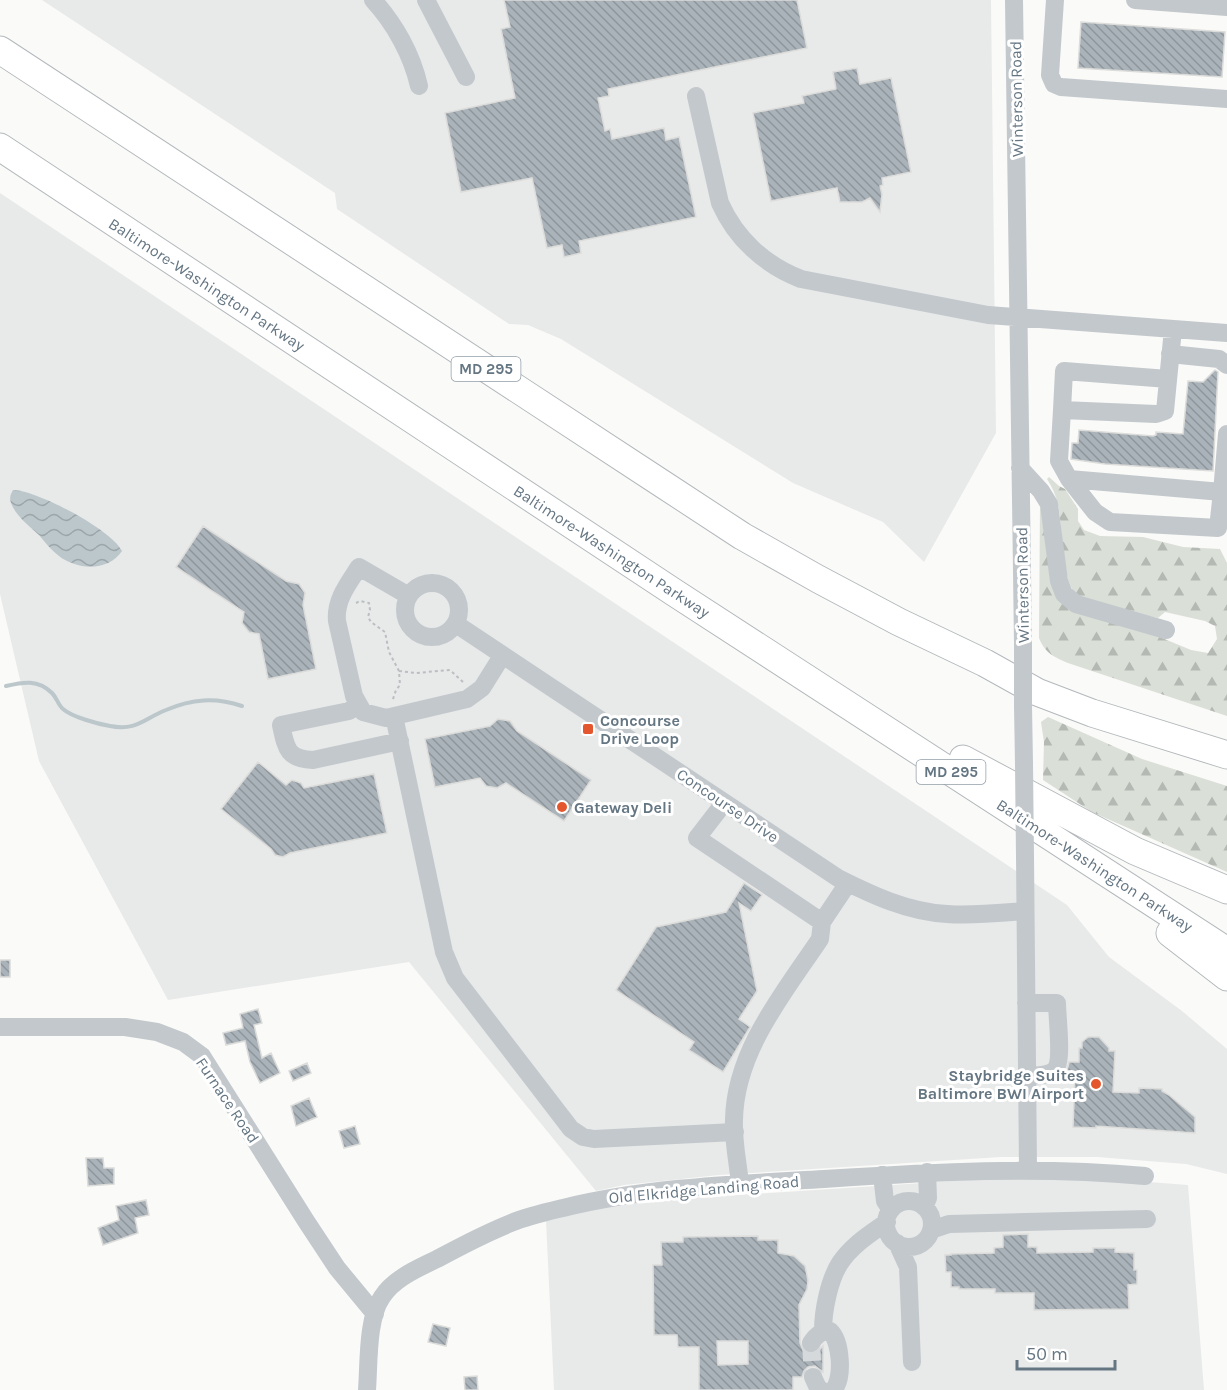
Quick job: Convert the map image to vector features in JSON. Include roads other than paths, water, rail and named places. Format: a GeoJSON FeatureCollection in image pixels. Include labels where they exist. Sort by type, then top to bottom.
{"type":"FeatureCollection","features":[{"type":"Feature","properties":{"kind":"highway","name":"MD 295"},"geometry":{"type":"LineString","coordinates":[[0,50],[742,536],[899,622],[985,663],[1037,692],[1081,709],[1227,755]]}},
{"type":"Feature","properties":{"kind":"highway","name":"Baltimore-Washington Parkway"},"geometry":{"type":"LineString","coordinates":[[0,147],[675,593],[1227,951]]}},
{"type":"Feature","properties":{"kind":"highway"},"geometry":{"type":"LineString","coordinates":[[456,449],[518,476],[880,711],[992,776],[1135,851],[1227,890]]}},
{"type":"Feature","properties":{"kind":"highway"},"geometry":{"type":"LineString","coordinates":[[675,593],[740,648],[1113,892],[1227,977]]}},
{"type":"Feature","properties":{"kind":"highway"},"geometry":{"type":"LineString","coordinates":[[985,663],[1111,707],[1227,742]]}},
{"type":"Feature","properties":{"kind":"street"},"geometry":{"type":"LineString","coordinates":[[373,0],[392,23],[419,86]]}},
{"type":"Feature","properties":{"kind":"street"},"geometry":{"type":"LineString","coordinates":[[426,0],[465,77]]}},
{"type":"Feature","properties":{"kind":"street","name":"Winterson Road"},"geometry":{"type":"LineString","coordinates":[[1014,0],[1028,1169]]}},
{"type":"Feature","properties":{"kind":"street"},"geometry":{"type":"LineString","coordinates":[[1054,0],[1050,75],[1054,84],[1061,87],[1227,99]]}},
{"type":"Feature","properties":{"kind":"street"},"geometry":{"type":"LineString","coordinates":[[1135,0],[1227,7]]}},
{"type":"Feature","properties":{"kind":"street"},"geometry":{"type":"LineString","coordinates":[[696,96],[720,203],[727,218],[742,238],[770,263],[784,272],[801,279],[988,315],[1227,333]]}},
{"type":"Feature","properties":{"kind":"street"},"geometry":{"type":"LineString","coordinates":[[1062,410],[1156,414],[1165,411],[1173,329]]}},
{"type":"Feature","properties":{"kind":"street"},"geometry":{"type":"LineString","coordinates":[[1170,354],[1219,359],[1227,365]]}},
{"type":"Feature","properties":{"kind":"street"},"geometry":{"type":"LineString","coordinates":[[1168,379],[1064,371],[1059,461],[1069,479],[1095,512],[1110,522],[1218,528],[1227,434]]}},
{"type":"Feature","properties":{"kind":"street"},"geometry":{"type":"LineString","coordinates":[[1020,468],[1041,491],[1049,504],[1059,581],[1064,594],[1076,604],[1166,630]]}},
{"type":"Feature","properties":{"kind":"street"},"geometry":{"type":"LineString","coordinates":[[1069,479],[1222,492]]}},
{"type":"Feature","properties":{"kind":"street"},"geometry":{"type":"LineString","coordinates":[[408,596],[359,567],[340,598],[336,611],[337,621],[354,696],[363,712],[386,718],[393,712],[467,699],[482,688],[502,656]]}},
{"type":"Feature","properties":{"kind":"street"},"geometry":{"type":"LineString","coordinates":[[434,583],[446,587],[458,601],[459,613],[456,624],[447,633],[436,638],[418,634],[406,620],[405,608],[408,596],[422,585],[434,583]]}},
{"type":"Feature","properties":{"kind":"street","name":"Concourse Drive"},"geometry":{"type":"LineString","coordinates":[[456,624],[848,883],[909,908],[945,914],[977,915],[1025,911]]}},
{"type":"Feature","properties":{"kind":"street"},"geometry":{"type":"LineString","coordinates":[[358,705],[349,711],[281,725],[286,747],[294,756],[313,760],[400,741]]}},
{"type":"Feature","properties":{"kind":"street"},"geometry":{"type":"LineString","coordinates":[[393,712],[448,964],[455,978],[571,1129],[583,1137],[594,1139],[735,1132]]}},
{"type":"Feature","properties":{"kind":"street"},"geometry":{"type":"LineString","coordinates":[[724,802],[697,838],[822,922]]}},
{"type":"Feature","properties":{"kind":"street"},"geometry":{"type":"LineString","coordinates":[[740,1184],[734,1120],[737,1086],[750,1050],[820,939],[822,922],[848,883]]}},
{"type":"Feature","properties":{"kind":"street"},"geometry":{"type":"LineString","coordinates":[[1026,1003],[1057,1004],[1059,1058],[1057,1067],[1052,1072],[1027,1076]]}},
{"type":"Feature","properties":{"kind":"street","name":"Furnace Road"},"geometry":{"type":"LineString","coordinates":[[0,1027],[125,1027],[158,1032],[183,1042],[202,1056],[306,1221],[338,1268],[375,1314]]}},
{"type":"Feature","properties":{"kind":"street","name":"Old Elkridge Landing Road"},"geometry":{"type":"LineString","coordinates":[[367,1390],[375,1314],[382,1297],[396,1282],[467,1243],[511,1223],[549,1211],[619,1196],[740,1184],[927,1172],[1028,1169],[1145,1176]]}},
{"type":"Feature","properties":{"kind":"street"},"geometry":{"type":"LineString","coordinates":[[908,1267],[927,1225],[927,1172]]}},
{"type":"Feature","properties":{"kind":"street"},"geometry":{"type":"LineString","coordinates":[[882,1175],[892,1229],[908,1267],[912,1362]]}},
{"type":"Feature","properties":{"kind":"street"},"geometry":{"type":"LineString","coordinates":[[892,1229],[895,1206],[907,1202],[913,1202],[927,1225]]}},
{"type":"Feature","properties":{"kind":"street"},"geometry":{"type":"LineString","coordinates":[[892,1229],[909,1247],[927,1225],[1146,1219]]}},
{"type":"Feature","properties":{"kind":"street"},"geometry":{"type":"LineString","coordinates":[[833,1390],[839,1380],[839,1347],[836,1337],[830,1331],[817,1337],[839,1264],[864,1238],[892,1229]]}},
{"type":"Feature","properties":{"kind":"water"},"geometry":{"type":"Polygon","coordinates":[[[13,490],[38,496],[72,512],[104,532],[122,551],[109,563],[101,566],[83,566],[66,561],[23,521],[13,508],[10,496],[13,490]]]}},
{"type":"Feature","properties":{"kind":"waterway"},"geometry":{"type":"LineString","coordinates":[[6,686],[24,683],[41,685],[52,693],[67,712],[92,722],[119,727],[134,726],[185,703],[213,700],[242,706]]}},
{"type":"Feature","properties":{"kind":"tunnel"},"geometry":{"type":"LineString","coordinates":[[811,1343],[813,1377]]}},
{"type":"Feature","properties":{"kind":"place","name":"Concourse Drive Loop"},"geometry":{"type":"Point","coordinates":[588,729]}},
{"type":"Feature","properties":{"kind":"place","name":"Gateway Deli"},"geometry":{"type":"Point","coordinates":[562,807]}},
{"type":"Feature","properties":{"kind":"place","name":"Staybridge Suites Baltimore BWI Airport"},"geometry":{"type":"Point","coordinates":[1096,1084]}}]}
